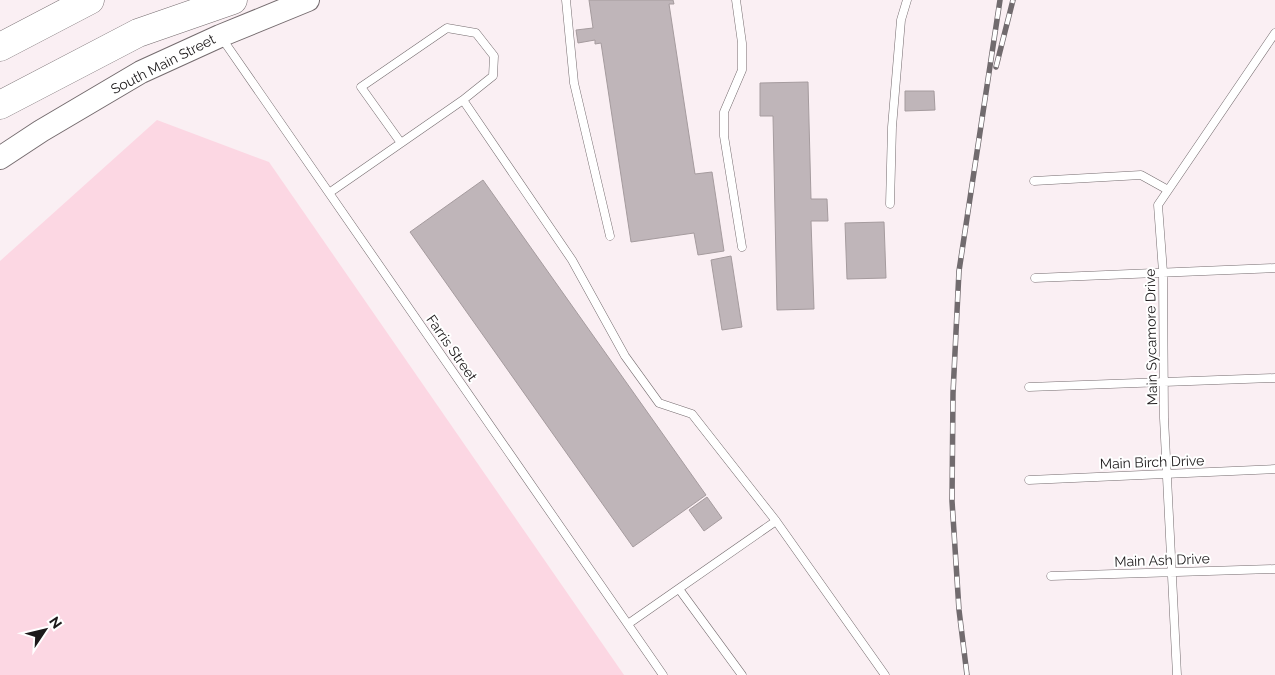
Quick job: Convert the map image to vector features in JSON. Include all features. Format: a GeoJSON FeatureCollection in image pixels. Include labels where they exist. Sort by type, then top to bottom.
{"type":"FeatureCollection","features":[{"type":"Feature","properties":{"kind":"highway"},"geometry":{"type":"LineString","coordinates":[[0,47],[90,0]]}},
{"type":"Feature","properties":{"kind":"highway"},"geometry":{"type":"LineString","coordinates":[[0,105],[138,33],[233,0]]}},
{"type":"Feature","properties":{"kind":"street","name":"South Main Street"},"geometry":{"type":"LineString","coordinates":[[0,158],[41,131],[141,72],[220,36],[308,0]]}},
{"type":"Feature","properties":{"kind":"lane"},"geometry":{"type":"LineString","coordinates":[[566,0],[574,83],[610,236]]}},
{"type":"Feature","properties":{"kind":"lane"},"geometry":{"type":"LineString","coordinates":[[736,0],[742,43],[742,70],[724,112],[724,136],[742,248]]}},
{"type":"Feature","properties":{"kind":"lane"},"geometry":{"type":"LineString","coordinates":[[890,204],[893,109],[902,20],[907,0]]}},
{"type":"Feature","properties":{"kind":"lane"},"geometry":{"type":"LineString","coordinates":[[329,193],[401,144],[463,100],[493,76],[494,56],[476,33],[447,28],[361,88],[401,144]]}},
{"type":"Feature","properties":{"kind":"lane","name":"Main Sycamore Drive"},"geometry":{"type":"LineString","coordinates":[[1176,675],[1164,382],[1163,272],[1158,205],[1275,34]]}},
{"type":"Feature","properties":{"kind":"lane","name":"Farris Street"},"geometry":{"type":"LineString","coordinates":[[220,36],[663,675]]}},
{"type":"Feature","properties":{"kind":"lane"},"geometry":{"type":"LineString","coordinates":[[463,100],[572,260],[625,356],[659,402],[692,414],[776,521],[885,675]]}},
{"type":"Feature","properties":{"kind":"lane"},"geometry":{"type":"LineString","coordinates":[[1034,181],[1141,175],[1168,190]]}},
{"type":"Feature","properties":{"kind":"lane"},"geometry":{"type":"LineString","coordinates":[[1035,278],[1275,268]]}},
{"type":"Feature","properties":{"kind":"lane"},"geometry":{"type":"LineString","coordinates":[[1029,387],[1275,378]]}},
{"type":"Feature","properties":{"kind":"lane","name":"Main Birch Drive"},"geometry":{"type":"LineString","coordinates":[[1029,480],[1275,469]]}},
{"type":"Feature","properties":{"kind":"lane"},"geometry":{"type":"LineString","coordinates":[[628,624],[776,521]]}},
{"type":"Feature","properties":{"kind":"lane","name":"Main Ash Drive"},"geometry":{"type":"LineString","coordinates":[[1051,576],[1275,569]]}},
{"type":"Feature","properties":{"kind":"lane"},"geometry":{"type":"LineString","coordinates":[[679,589],[742,675]]}},
{"type":"Feature","properties":{"kind":"shaded area"},"geometry":{"type":"Polygon","coordinates":[[[157,120],[269,162],[624,675],[0,675],[0,261],[157,120]]]}},
{"type":"Feature","properties":{"kind":"building"},"geometry":{"type":"Polygon","coordinates":[[[589,0],[673,0],[674,4],[669,4],[695,174],[712,172],[724,251],[698,255],[694,233],[631,242],[601,43],[595,44],[595,40],[578,43],[576,30],[593,28],[589,0]]]}},
{"type":"Feature","properties":{"kind":"building"},"geometry":{"type":"Polygon","coordinates":[[[808,82],[811,199],[827,199],[828,221],[811,221],[814,309],[777,310],[773,116],[760,116],[760,83],[808,82]]]}},
{"type":"Feature","properties":{"kind":"building"},"geometry":{"type":"Polygon","coordinates":[[[905,91],[934,91],[935,110],[905,111],[905,91]]]}},
{"type":"Feature","properties":{"kind":"building"},"geometry":{"type":"Polygon","coordinates":[[[483,180],[706,495],[633,547],[410,232],[483,180]]]}},
{"type":"Feature","properties":{"kind":"building"},"geometry":{"type":"Polygon","coordinates":[[[884,222],[886,278],[847,279],[845,223],[884,222]]]}},
{"type":"Feature","properties":{"kind":"building"},"geometry":{"type":"Polygon","coordinates":[[[731,256],[742,327],[722,330],[711,260],[731,256]]]}},
{"type":"Feature","properties":{"kind":"building"},"geometry":{"type":"Polygon","coordinates":[[[707,497],[722,518],[704,531],[689,510],[707,497]]]}},
{"type":"Feature","properties":{"kind":"railway"},"geometry":{"type":"LineString","coordinates":[[967,675],[959,610],[952,501],[953,393],[959,271],[1000,0]]}},
{"type":"Feature","properties":{"kind":"railway"},"geometry":{"type":"LineString","coordinates":[[996,67],[1013,0]]}}]}
